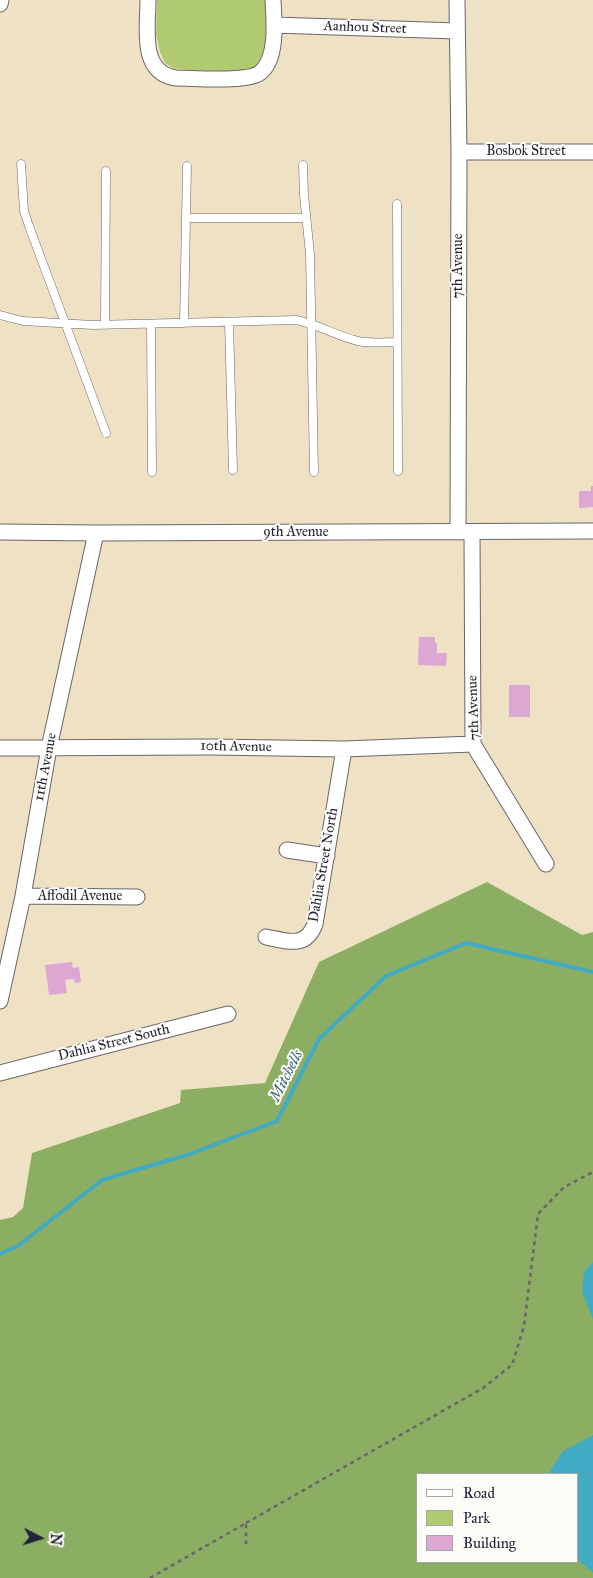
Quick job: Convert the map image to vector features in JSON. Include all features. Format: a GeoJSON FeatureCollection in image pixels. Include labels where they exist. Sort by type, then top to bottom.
{"type":"FeatureCollection","features":[{"type":"Feature","properties":{"kind":"street"},"geometry":{"type":"LineString","coordinates":[[0,4],[1,0]]}},
{"type":"Feature","properties":{"kind":"street"},"geometry":{"type":"LineString","coordinates":[[148,0],[147,32],[149,55],[158,70],[172,77],[239,79],[256,75],[265,67],[269,60],[274,25],[272,0]]}},
{"type":"Feature","properties":{"kind":"street","name":"7th Avenue"},"geometry":{"type":"LineString","coordinates":[[457,0],[465,532],[473,744],[546,864]]}},
{"type":"Feature","properties":{"kind":"street","name":"Aanhou Street"},"geometry":{"type":"LineString","coordinates":[[274,25],[457,31]]}},
{"type":"Feature","properties":{"kind":"street","name":"Bosbok Street"},"geometry":{"type":"LineString","coordinates":[[459,152],[593,152]]}},
{"type":"Feature","properties":{"kind":"street","name":"9th Avenue"},"geometry":{"type":"LineString","coordinates":[[0,532],[96,534],[593,531]]}},
{"type":"Feature","properties":{"kind":"street","name":"11th Avenue"},"geometry":{"type":"LineString","coordinates":[[0,1001],[23,896],[49,748],[96,534]]}},
{"type":"Feature","properties":{"kind":"street","name":"10th Avenue"},"geometry":{"type":"LineString","coordinates":[[0,748],[210,746],[344,749],[473,744]]}},
{"type":"Feature","properties":{"kind":"street","name":"Dahlia Street North"},"geometry":{"type":"LineString","coordinates":[[266,937],[300,941],[307,938],[315,924],[344,749]]}},
{"type":"Feature","properties":{"kind":"street"},"geometry":{"type":"LineString","coordinates":[[287,850],[327,856]]}},
{"type":"Feature","properties":{"kind":"street","name":"Affodil Avenue"},"geometry":{"type":"LineString","coordinates":[[23,896],[137,897]]}},
{"type":"Feature","properties":{"kind":"street","name":"Dahlia Street South"},"geometry":{"type":"LineString","coordinates":[[0,1073],[228,1014]]}},
{"type":"Feature","properties":{"kind":"lane"},"geometry":{"type":"LineString","coordinates":[[21,164],[24,212],[106,433]]}},
{"type":"Feature","properties":{"kind":"lane"},"geometry":{"type":"LineString","coordinates":[[303,165],[310,254],[314,472]]}},
{"type":"Feature","properties":{"kind":"lane"},"geometry":{"type":"LineString","coordinates":[[184,323],[187,166]]}},
{"type":"Feature","properties":{"kind":"lane"},"geometry":{"type":"LineString","coordinates":[[105,324],[106,171]]}},
{"type":"Feature","properties":{"kind":"lane"},"geometry":{"type":"LineString","coordinates":[[397,204],[398,471]]}},
{"type":"Feature","properties":{"kind":"lane"},"geometry":{"type":"LineString","coordinates":[[186,218],[306,218]]}},
{"type":"Feature","properties":{"kind":"lane"},"geometry":{"type":"LineString","coordinates":[[0,314],[23,321],[105,324],[296,320],[311,323],[356,341],[397,342]]}},
{"type":"Feature","properties":{"kind":"lane"},"geometry":{"type":"LineString","coordinates":[[229,322],[233,470]]}},
{"type":"Feature","properties":{"kind":"lane"},"geometry":{"type":"LineString","coordinates":[[152,324],[152,472]]}},
{"type":"Feature","properties":{"kind":"path"},"geometry":{"type":"LineString","coordinates":[[150,1578],[483,1388],[512,1365],[524,1326],[538,1214],[564,1187],[593,1172]]}},
{"type":"Feature","properties":{"kind":"path"},"geometry":{"type":"LineString","coordinates":[[246,1523],[246,1548]]}},
{"type":"Feature","properties":{"kind":"green space"},"geometry":{"type":"Polygon","coordinates":[[[157,0],[267,0],[267,51],[264,63],[246,72],[173,68],[165,63],[160,52],[156,34],[157,0]]]}},
{"type":"Feature","properties":{"kind":"green space"},"geometry":{"type":"Polygon","coordinates":[[[487,882],[582,935],[593,932],[593,1578],[0,1578],[0,1220],[13,1217],[23,1208],[32,1153],[180,1103],[181,1090],[265,1083],[319,962],[487,882]]]}},
{"type":"Feature","properties":{"kind":"water"},"geometry":{"type":"Polygon","coordinates":[[[593,1262],[593,1319],[582,1292],[584,1272],[593,1262]]]}},
{"type":"Feature","properties":{"kind":"water"},"geometry":{"type":"Polygon","coordinates":[[[593,1435],[593,1573],[578,1560],[578,1473],[549,1473],[563,1451],[593,1435]]]}},
{"type":"Feature","properties":{"kind":"building"},"geometry":{"type":"Polygon","coordinates":[[[591,486],[593,486],[593,507],[579,508],[579,491],[591,491],[591,486]]]}},
{"type":"Feature","properties":{"kind":"building"},"geometry":{"type":"Polygon","coordinates":[[[419,637],[435,637],[437,653],[447,653],[446,666],[418,665],[419,637]]]}},
{"type":"Feature","properties":{"kind":"building"},"geometry":{"type":"Polygon","coordinates":[[[509,685],[530,685],[530,717],[509,717],[509,685]]]}},
{"type":"Feature","properties":{"kind":"building"},"geometry":{"type":"Polygon","coordinates":[[[72,962],[73,968],[79,967],[81,982],[75,983],[74,979],[65,980],[67,993],[49,995],[45,965],[72,962]]]}},
{"type":"Feature","properties":{"kind":"waterway","name":"Mitchells"},"geometry":{"type":"LineString","coordinates":[[0,1254],[18,1246],[102,1180],[190,1154],[277,1121],[319,1039],[386,976],[466,943],[593,972]]}}]}
